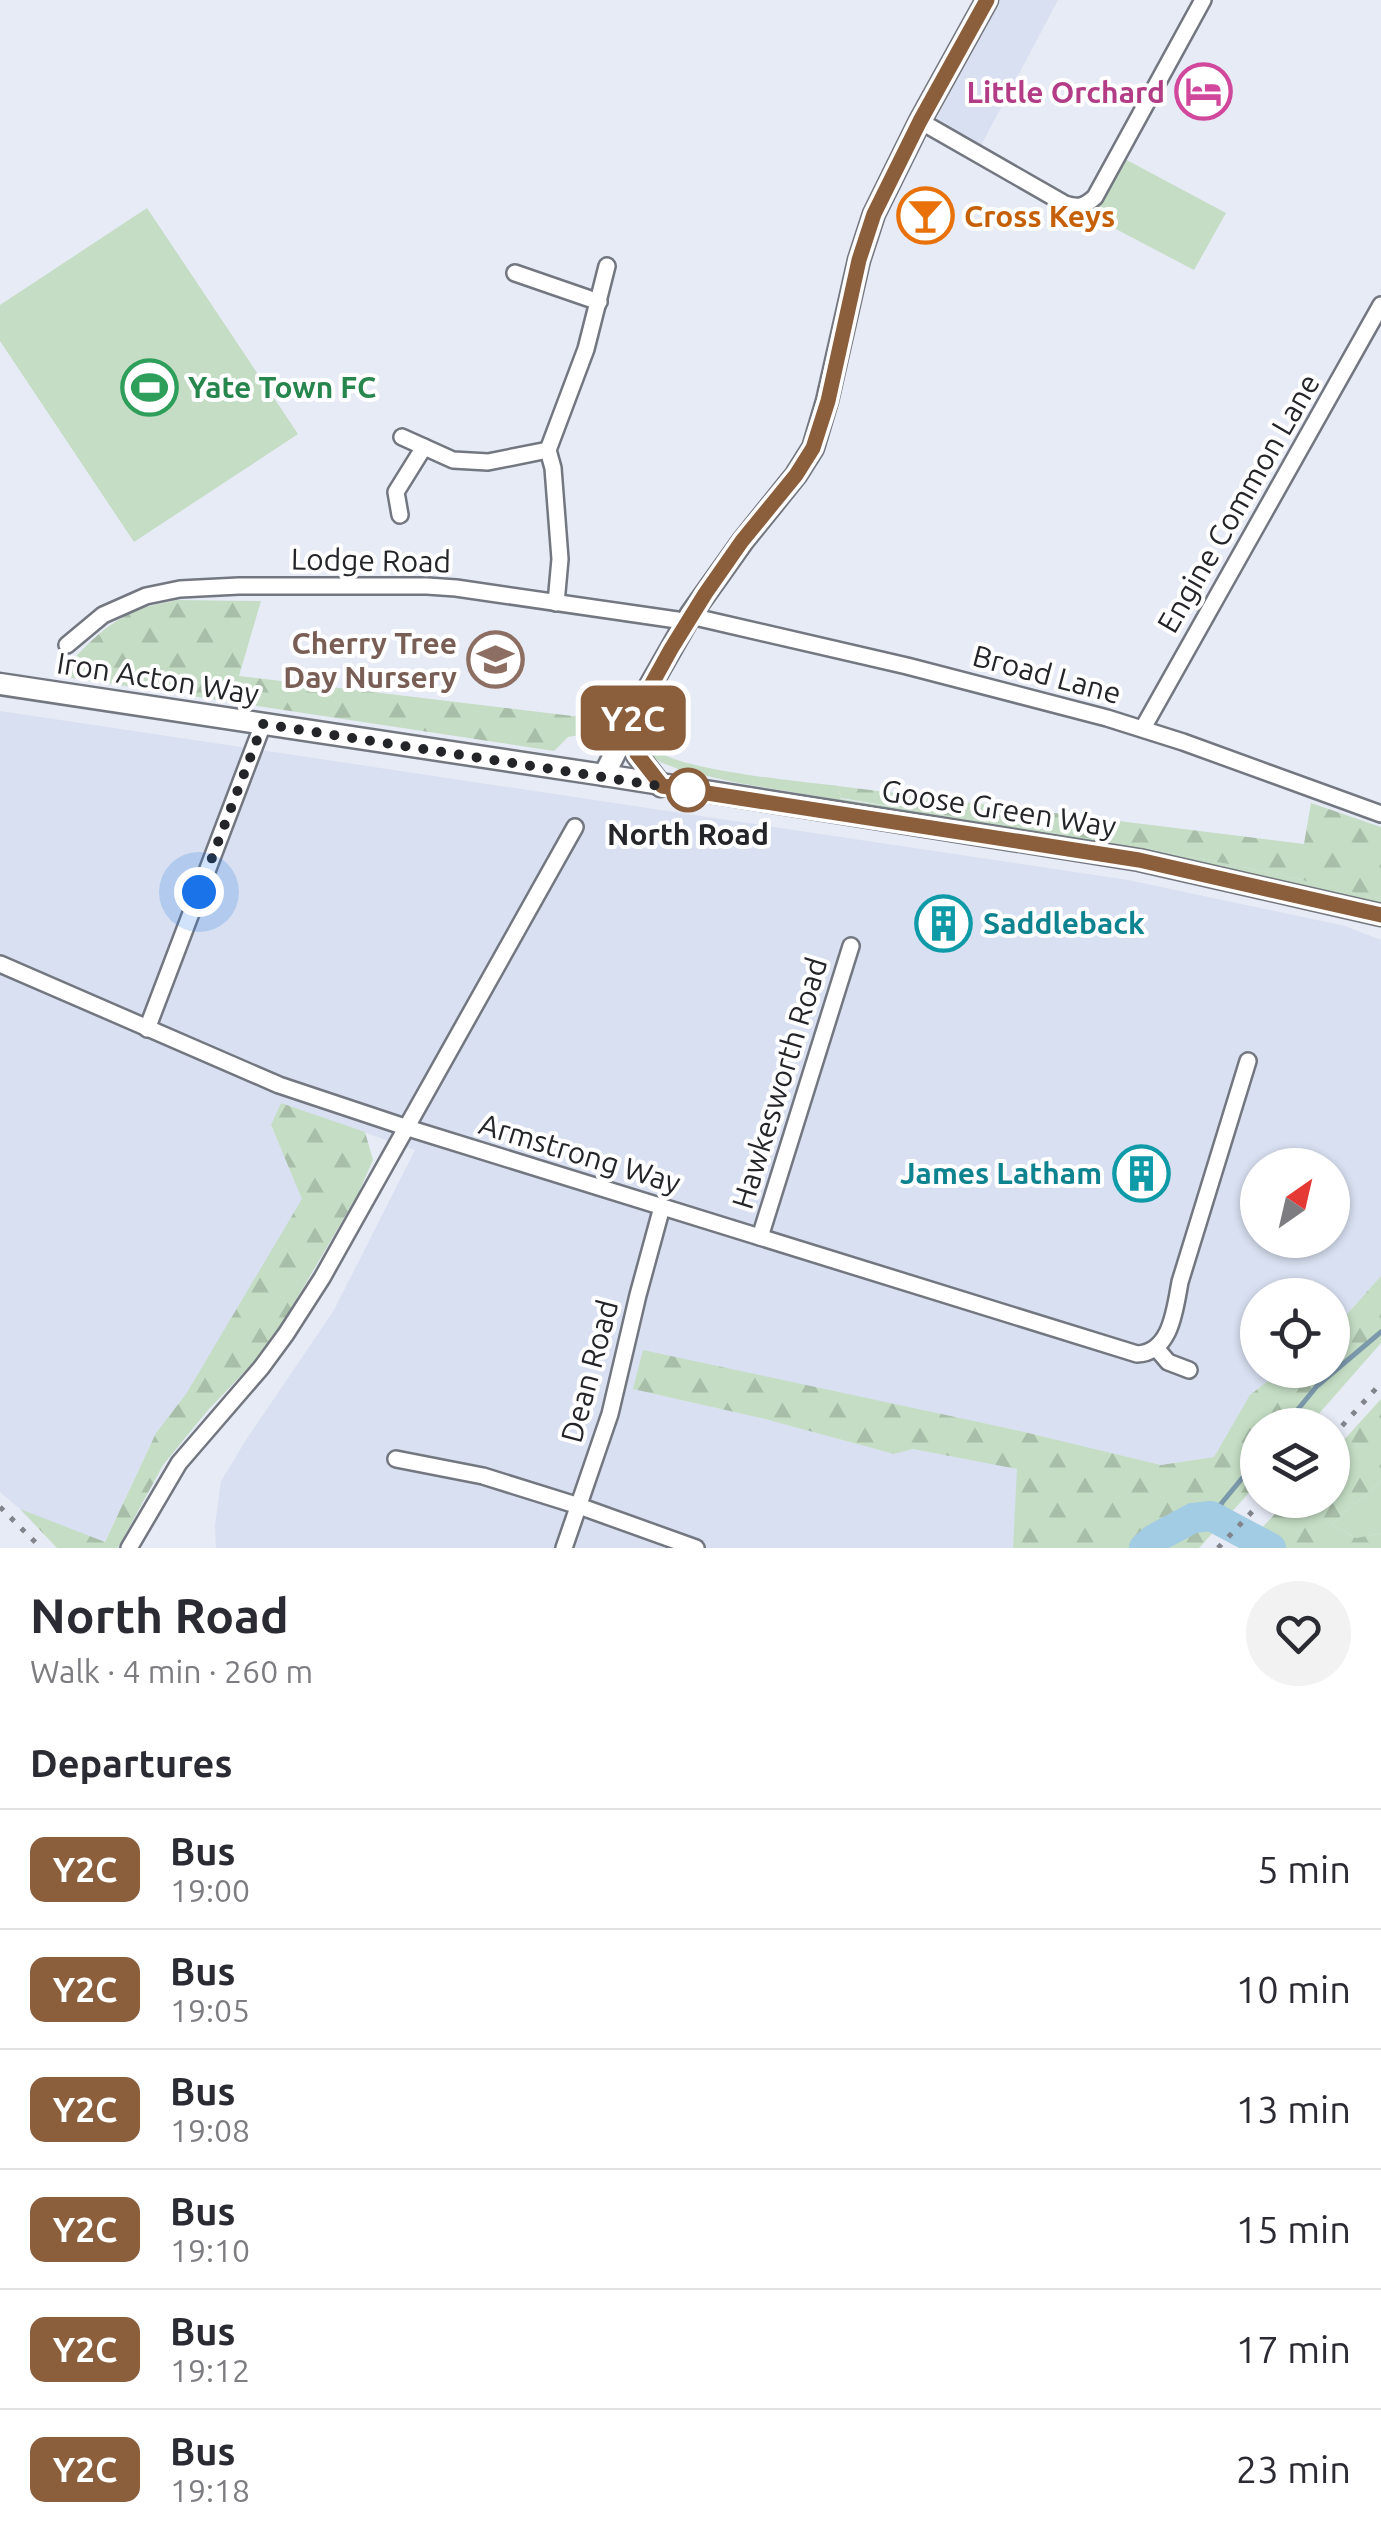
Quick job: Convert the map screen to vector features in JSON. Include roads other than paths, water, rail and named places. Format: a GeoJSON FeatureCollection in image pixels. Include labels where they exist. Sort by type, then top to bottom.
{"type":"FeatureCollection","features":[{"type":"Feature","properties":{"kind":"main road"},"geometry":{"type":"LineString","coordinates":[[604,775],[688,619],[813,448],[828,401],[865,238],[887,185],[987,0]]}},
{"type":"Feature","properties":{"kind":"main road","name":"Iron Acton Way"},"geometry":{"type":"LineString","coordinates":[[0,684],[604,775]]}},
{"type":"Feature","properties":{"kind":"main road"},"geometry":{"type":"LineString","coordinates":[[629,725],[637,754],[662,786]]}},
{"type":"Feature","properties":{"kind":"main road","name":"Goose Green Way"},"geometry":{"type":"LineString","coordinates":[[604,775],[1139,860],[1381,915]]}},
{"type":"Feature","properties":{"kind":"street"},"geometry":{"type":"LineString","coordinates":[[920,121],[1065,204],[1078,208],[1086,205],[1095,198],[1203,0]]}},
{"type":"Feature","properties":{"kind":"street"},"geometry":{"type":"LineString","coordinates":[[556,603],[560,559],[553,468],[548,450],[586,348],[607,266]]}},
{"type":"Feature","properties":{"kind":"street"},"geometry":{"type":"LineString","coordinates":[[515,273],[599,302]]}},
{"type":"Feature","properties":{"kind":"street","name":"Engine Common Lane"},"geometry":{"type":"LineString","coordinates":[[1143,728],[1381,305]]}},
{"type":"Feature","properties":{"kind":"street"},"geometry":{"type":"LineString","coordinates":[[402,437],[454,460],[488,462],[548,450]]}},
{"type":"Feature","properties":{"kind":"street"},"geometry":{"type":"LineString","coordinates":[[400,515],[396,492],[424,447]]}},
{"type":"Feature","properties":{"kind":"street","name":"Lodge Road"},"geometry":{"type":"LineString","coordinates":[[67,645],[103,615],[146,596],[180,589],[239,586],[427,586],[688,619]]}},
{"type":"Feature","properties":{"kind":"street","name":"Broad Lane"},"geometry":{"type":"LineString","coordinates":[[688,619],[698,618],[908,666],[1143,728],[1381,814]]}},
{"type":"Feature","properties":{"kind":"street"},"geometry":{"type":"LineString","coordinates":[[146,1029],[263,724]]}},
{"type":"Feature","properties":{"kind":"street"},"geometry":{"type":"LineString","coordinates":[[128,1548],[172,1473],[262,1368],[322,1278],[575,828]]}},
{"type":"Feature","properties":{"kind":"street","name":"Hawkesworth Road"},"geometry":{"type":"LineString","coordinates":[[760,1237],[851,946]]}},
{"type":"Feature","properties":{"kind":"street","name":"Armstrong Way"},"geometry":{"type":"LineString","coordinates":[[0,964],[279,1085],[1137,1354],[1157,1349],[1168,1362],[1190,1370]]}},
{"type":"Feature","properties":{"kind":"street"},"geometry":{"type":"LineString","coordinates":[[1157,1349],[1175,1309],[1248,1061]]}},
{"type":"Feature","properties":{"kind":"street","name":"Dean Road"},"geometry":{"type":"LineString","coordinates":[[564,1548],[610,1414],[662,1207]]}},
{"type":"Feature","properties":{"kind":"street"},"geometry":{"type":"LineString","coordinates":[[396,1458],[483,1476],[696,1548]]}},
{"type":"Feature","properties":{"kind":"waterway"},"geometry":{"type":"LineString","coordinates":[[1299,1408],[1317,1386],[1381,1332]]}},
{"type":"Feature","properties":{"kind":"waterway"},"geometry":{"type":"LineString","coordinates":[[1211,1516],[1240,1481]]}},
{"type":"Feature","properties":{"kind":"waterway"},"geometry":{"type":"LineString","coordinates":[[1144,1548],[1193,1518],[1211,1516],[1271,1548]]}},
{"type":"Feature","properties":{"kind":"railway"},"geometry":{"type":"LineString","coordinates":[[1350,1417],[1381,1383]]}},
{"type":"Feature","properties":{"kind":"railway"},"geometry":{"type":"LineString","coordinates":[[0,1507],[41,1548]]}},
{"type":"Feature","properties":{"kind":"railway"},"geometry":{"type":"LineString","coordinates":[[1218,1548],[1246,1518]]}},
{"type":"Feature","properties":{"kind":"place","name":"Little Orchard"},"geometry":{"type":"Point","coordinates":[1204,92]}},
{"type":"Feature","properties":{"kind":"place","name":"Cross Keys"},"geometry":{"type":"Point","coordinates":[925,216]}},
{"type":"Feature","properties":{"kind":"place","name":"Yate Town FC"},"geometry":{"type":"Point","coordinates":[149,387]}},
{"type":"Feature","properties":{"kind":"place","name":"Cherry Tree Day Nursery"},"geometry":{"type":"Point","coordinates":[496,660]}},
{"type":"Feature","properties":{"kind":"place","name":"North Road"},"geometry":{"type":"Point","coordinates":[688,790]}},
{"type":"Feature","properties":{"kind":"place","name":"Saddleback"},"geometry":{"type":"Point","coordinates":[944,923]}},
{"type":"Feature","properties":{"kind":"place","name":"James Latham"},"geometry":{"type":"Point","coordinates":[1141,1173]}}]}
